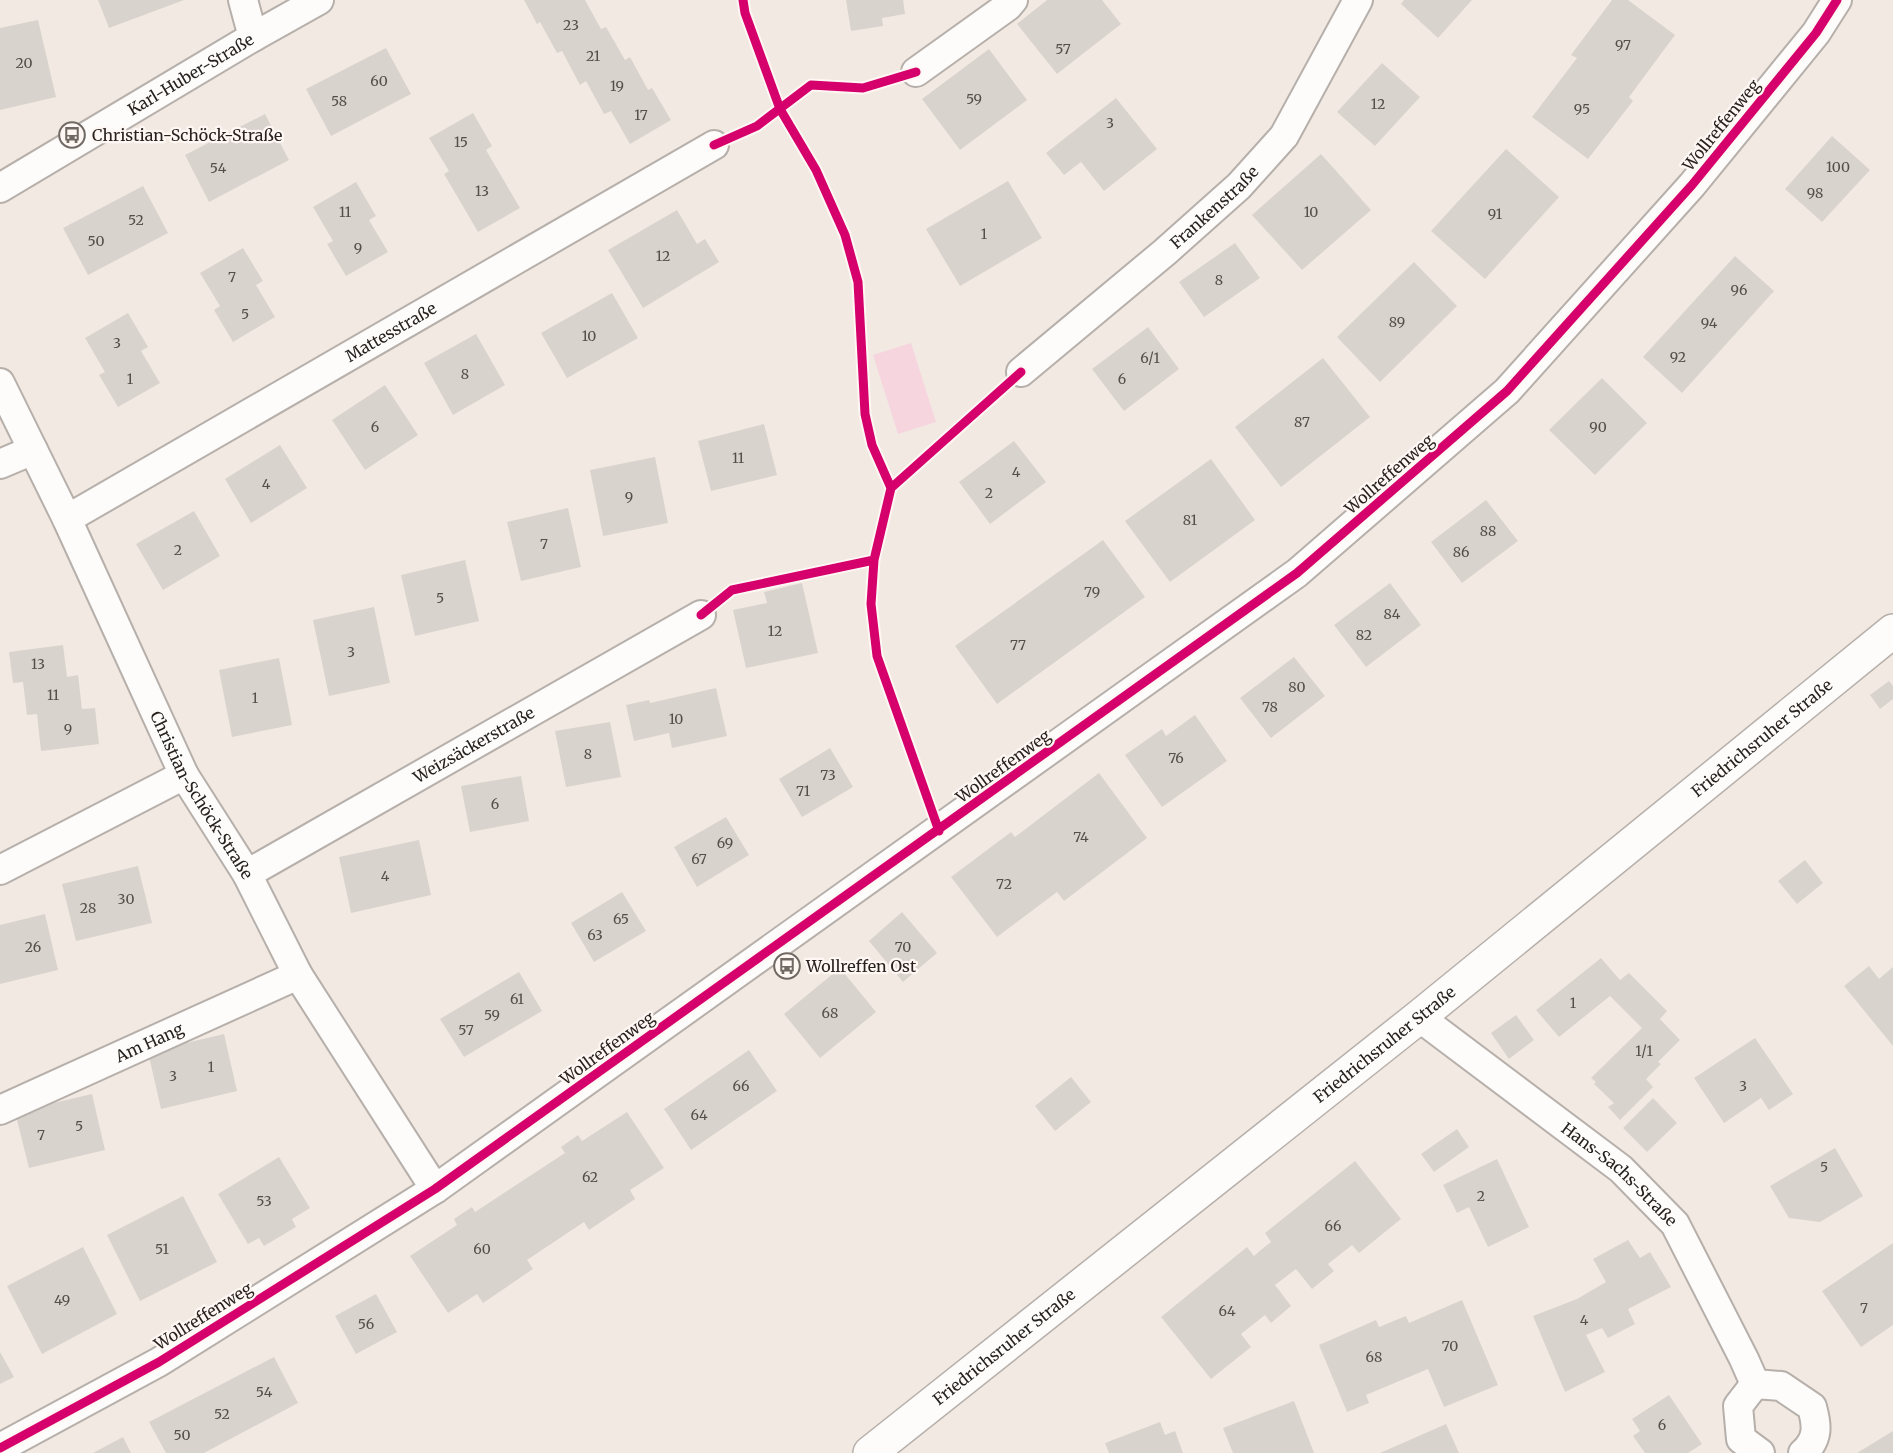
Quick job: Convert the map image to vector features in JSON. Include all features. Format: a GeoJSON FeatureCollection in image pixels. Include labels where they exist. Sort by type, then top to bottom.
{"type":"FeatureCollection","features":[{"type":"Feature","properties":{"kind":"main road","name":"Friedrichsruher Straße"},"geometry":{"type":"LineString","coordinates":[[870,1453],[1419,1017],[1893,631]]}},
{"type":"Feature","properties":{"kind":"street"},"geometry":{"type":"LineString","coordinates":[[243,0],[253,37]]}},
{"type":"Feature","properties":{"kind":"street","name":"Karl-Huber-Straße"},"geometry":{"type":"LineString","coordinates":[[0,188],[319,0]]}},
{"type":"Feature","properties":{"kind":"street"},"geometry":{"type":"LineString","coordinates":[[916,72],[1008,6],[1012,0]]}},
{"type":"Feature","properties":{"kind":"street","name":"Frankenstraße"},"geometry":{"type":"LineString","coordinates":[[1021,372],[1165,252],[1239,186],[1284,136],[1358,0]]}},
{"type":"Feature","properties":{"kind":"street","name":"Wollreffenweg"},"geometry":{"type":"LineString","coordinates":[[0,1448],[159,1362],[435,1189],[1297,573],[1508,391],[1692,185],[1816,33],[1837,0]]}},
{"type":"Feature","properties":{"kind":"street","name":"Mattesstraße"},"geometry":{"type":"LineString","coordinates":[[66,519],[714,145]]}},
{"type":"Feature","properties":{"kind":"street","name":"Christian-Schöck-Straße"},"geometry":{"type":"LineString","coordinates":[[0,383],[66,519],[184,775],[247,874],[298,975],[435,1189]]}},
{"type":"Feature","properties":{"kind":"street"},"geometry":{"type":"LineString","coordinates":[[0,464],[33,450]]}},
{"type":"Feature","properties":{"kind":"street","name":"Weizsäckerstraße"},"geometry":{"type":"LineString","coordinates":[[247,874],[701,615]]}},
{"type":"Feature","properties":{"kind":"street"},"geometry":{"type":"LineString","coordinates":[[0,870],[184,775]]}},
{"type":"Feature","properties":{"kind":"street","name":"Am Hang"},"geometry":{"type":"LineString","coordinates":[[0,1110],[298,975]]}},
{"type":"Feature","properties":{"kind":"street","name":"Hans-Sachs-Straße"},"geometry":{"type":"LineString","coordinates":[[1419,1017],[1621,1169],[1675,1224],[1755,1384]]}},
{"type":"Feature","properties":{"kind":"street"},"geometry":{"type":"LineString","coordinates":[[1760,1453],[1741,1439],[1738,1406],[1755,1384],[1781,1386],[1812,1407],[1817,1428],[1810,1447],[1803,1453]]}},
{"type":"Feature","properties":{"kind":"shaded area"},"geometry":{"type":"Polygon","coordinates":[[[911,343],[936,422],[898,434],[873,355],[911,343]]]}},
{"type":"Feature","properties":{"kind":"building"},"geometry":{"type":"Polygon","coordinates":[[[98,0],[184,0],[109,28],[98,0]]]}},
{"type":"Feature","properties":{"kind":"building"},"geometry":{"type":"Polygon","coordinates":[[[524,0],[585,0],[601,29],[606,27],[625,60],[630,57],[648,90],[652,88],[671,120],[630,144],[611,111],[604,114],[586,81],[580,85],[562,51],[557,53],[540,22],[537,24],[524,0]]]}},
{"type":"Feature","properties":{"kind":"building"},"geometry":{"type":"Polygon","coordinates":[[[846,0],[903,0],[905,14],[882,18],[883,26],[851,31],[846,0]]]}},
{"type":"Feature","properties":{"kind":"building"},"geometry":{"type":"Polygon","coordinates":[[[1047,0],[1102,0],[1121,24],[1057,74],[1017,24],[1047,0]]]}},
{"type":"Feature","properties":{"kind":"building"},"geometry":{"type":"Polygon","coordinates":[[[1404,0],[1472,0],[1438,38],[1401,4],[1404,0]]]}},
{"type":"Feature","properties":{"kind":"building"},"geometry":{"type":"Polygon","coordinates":[[[1612,0],[1628,0],[1675,35],[1629,97],[1633,101],[1588,159],[1532,117],[1577,58],[1571,55],[1612,0]]]}},
{"type":"Feature","properties":{"kind":"building"},"geometry":{"type":"Polygon","coordinates":[[[38,20],[56,97],[0,110],[0,28],[38,20]]]}},
{"type":"Feature","properties":{"kind":"building"},"geometry":{"type":"Polygon","coordinates":[[[386,48],[411,94],[331,136],[306,89],[386,48]]]}},
{"type":"Feature","properties":{"kind":"building"},"geometry":{"type":"Polygon","coordinates":[[[989,49],[1027,100],[960,150],[922,99],[989,49]]]}},
{"type":"Feature","properties":{"kind":"building"},"geometry":{"type":"Polygon","coordinates":[[[1382,63],[1420,97],[1375,146],[1337,112],[1382,63]]]}},
{"type":"Feature","properties":{"kind":"building"},"geometry":{"type":"Polygon","coordinates":[[[1116,98],[1157,149],[1104,191],[1081,162],[1064,175],[1046,153],[1116,98]]]}},
{"type":"Feature","properties":{"kind":"building"},"geometry":{"type":"Polygon","coordinates":[[[473,113],[492,146],[486,150],[520,208],[478,232],[444,174],[449,171],[429,138],[473,113]]]}},
{"type":"Feature","properties":{"kind":"building"},"geometry":{"type":"Polygon","coordinates":[[[265,114],[289,160],[209,202],[185,155],[265,114]]]}},
{"type":"Feature","properties":{"kind":"building"},"geometry":{"type":"Polygon","coordinates":[[[1832,136],[1870,170],[1822,222],[1785,189],[1832,136]]]}},
{"type":"Feature","properties":{"kind":"building"},"geometry":{"type":"Polygon","coordinates":[[[1506,149],[1559,197],[1485,279],[1431,231],[1506,149]]]}},
{"type":"Feature","properties":{"kind":"building"},"geometry":{"type":"Polygon","coordinates":[[[1321,154],[1371,210],[1302,270],[1252,215],[1321,154]]]}},
{"type":"Feature","properties":{"kind":"building"},"geometry":{"type":"Polygon","coordinates":[[[1008,181],[1042,238],[960,286],[926,229],[1008,181]]]}},
{"type":"Feature","properties":{"kind":"building"},"geometry":{"type":"Polygon","coordinates":[[[356,182],[376,216],[369,220],[388,252],[346,276],[327,244],[333,241],[313,207],[356,182]]]}},
{"type":"Feature","properties":{"kind":"building"},"geometry":{"type":"Polygon","coordinates":[[[143,186],[168,233],[88,275],[63,228],[143,186]]]}},
{"type":"Feature","properties":{"kind":"building"},"geometry":{"type":"Polygon","coordinates":[[[677,210],[697,244],[705,239],[719,262],[643,308],[608,250],[677,210]]]}},
{"type":"Feature","properties":{"kind":"building"},"geometry":{"type":"Polygon","coordinates":[[[1235,243],[1260,278],[1204,317],[1179,282],[1235,243]]]}},
{"type":"Feature","properties":{"kind":"building"},"geometry":{"type":"Polygon","coordinates":[[[243,248],[263,281],[256,285],[275,317],[233,342],[214,310],[220,306],[200,273],[243,248]]]}},
{"type":"Feature","properties":{"kind":"building"},"geometry":{"type":"Polygon","coordinates":[[[1735,256],[1774,291],[1682,393],[1643,357],[1735,256]]]}},
{"type":"Feature","properties":{"kind":"building"},"geometry":{"type":"Polygon","coordinates":[[[1414,262],[1457,306],[1380,382],[1337,337],[1414,262]]]}},
{"type":"Feature","properties":{"kind":"building"},"geometry":{"type":"Polygon","coordinates":[[[612,293],[638,338],[567,378],[541,333],[612,293]]]}},
{"type":"Feature","properties":{"kind":"building"},"geometry":{"type":"Polygon","coordinates":[[[128,313],[148,347],[141,351],[160,383],[118,407],[99,375],[105,372],[85,338],[128,313]]]}},
{"type":"Feature","properties":{"kind":"building"},"geometry":{"type":"Polygon","coordinates":[[[1148,327],[1179,369],[1124,411],[1092,369],[1148,327]]]}},
{"type":"Feature","properties":{"kind":"building"},"geometry":{"type":"Polygon","coordinates":[[[476,334],[505,385],[453,415],[424,363],[476,334]]]}},
{"type":"Feature","properties":{"kind":"building"},"geometry":{"type":"Polygon","coordinates":[[[1323,358],[1370,417],[1281,487],[1235,427],[1323,358]]]}},
{"type":"Feature","properties":{"kind":"building"},"geometry":{"type":"Polygon","coordinates":[[[1602,378],[1647,423],[1595,475],[1549,430],[1602,378]]]}},
{"type":"Feature","properties":{"kind":"building"},"geometry":{"type":"Polygon","coordinates":[[[385,385],[418,435],[365,470],[332,420],[385,385]]]}},
{"type":"Feature","properties":{"kind":"building"},"geometry":{"type":"Polygon","coordinates":[[[764,424],[777,475],[711,491],[698,441],[764,424]]]}},
{"type":"Feature","properties":{"kind":"building"},"geometry":{"type":"Polygon","coordinates":[[[1014,441],[1046,482],[990,524],[959,482],[1014,441]]]}},
{"type":"Feature","properties":{"kind":"building"},"geometry":{"type":"Polygon","coordinates":[[[280,445],[307,488],[251,523],[225,479],[280,445]]]}},
{"type":"Feature","properties":{"kind":"building"},"geometry":{"type":"Polygon","coordinates":[[[655,457],[668,523],[603,536],[590,470],[655,457]]]}},
{"type":"Feature","properties":{"kind":"building"},"geometry":{"type":"Polygon","coordinates":[[[1211,459],[1255,520],[1170,582],[1125,521],[1211,459]]]}},
{"type":"Feature","properties":{"kind":"building"},"geometry":{"type":"Polygon","coordinates":[[[1486,500],[1518,541],[1462,583],[1431,542],[1486,500]]]}},
{"type":"Feature","properties":{"kind":"building"},"geometry":{"type":"Polygon","coordinates":[[[568,508],[581,567],[521,581],[507,522],[568,508]]]}},
{"type":"Feature","properties":{"kind":"building"},"geometry":{"type":"Polygon","coordinates":[[[194,511],[220,556],[163,590],[136,544],[194,511]]]}},
{"type":"Feature","properties":{"kind":"building"},"geometry":{"type":"Polygon","coordinates":[[[1103,540],[1145,597],[997,704],[955,646],[1103,540]]]}},
{"type":"Feature","properties":{"kind":"building"},"geometry":{"type":"Polygon","coordinates":[[[465,560],[479,621],[415,636],[401,575],[465,560]]]}},
{"type":"Feature","properties":{"kind":"building"},"geometry":{"type":"Polygon","coordinates":[[[802,583],[818,653],[746,668],[733,610],[767,603],[764,592],[802,583]]]}},
{"type":"Feature","properties":{"kind":"building"},"geometry":{"type":"Polygon","coordinates":[[[1390,583],[1421,625],[1366,667],[1334,625],[1390,583]]]}},
{"type":"Feature","properties":{"kind":"building"},"geometry":{"type":"Polygon","coordinates":[[[374,607],[390,683],[329,696],[313,620],[374,607]]]}},
{"type":"Feature","properties":{"kind":"building"},"geometry":{"type":"Polygon","coordinates":[[[63,645],[67,677],[78,675],[82,709],[95,708],[99,744],[41,751],[37,714],[27,715],[23,682],[13,683],[9,652],[63,645]]]}},
{"type":"Feature","properties":{"kind":"building"},"geometry":{"type":"Polygon","coordinates":[[[1294,657],[1325,696],[1271,738],[1240,698],[1294,657]]]}},
{"type":"Feature","properties":{"kind":"building"},"geometry":{"type":"Polygon","coordinates":[[[279,658],[292,725],[232,737],[219,670],[279,658]]]}},
{"type":"Feature","properties":{"kind":"building"},"geometry":{"type":"Polygon","coordinates":[[[1889,681],[1893,686],[1893,699],[1880,709],[1870,695],[1889,681]]]}},
{"type":"Feature","properties":{"kind":"building"},"geometry":{"type":"Polygon","coordinates":[[[716,688],[727,736],[672,748],[669,733],[634,741],[626,705],[649,700],[650,703],[716,688]]]}},
{"type":"Feature","properties":{"kind":"building"},"geometry":{"type":"Polygon","coordinates":[[[1195,715],[1227,761],[1162,807],[1125,755],[1162,729],[1166,736],[1195,715]]]}},
{"type":"Feature","properties":{"kind":"building"},"geometry":{"type":"Polygon","coordinates":[[[610,722],[621,777],[566,787],[555,731],[610,722]]]}},
{"type":"Feature","properties":{"kind":"building"},"geometry":{"type":"Polygon","coordinates":[[[830,748],[853,787],[802,817],[779,779],[830,748]]]}},
{"type":"Feature","properties":{"kind":"building"},"geometry":{"type":"Polygon","coordinates":[[[1099,773],[1147,838],[1064,901],[1057,892],[997,937],[951,877],[1011,832],[1015,837],[1099,773]]]}},
{"type":"Feature","properties":{"kind":"building"},"geometry":{"type":"Polygon","coordinates":[[[521,776],[529,821],[470,832],[461,786],[521,776]]]}},
{"type":"Feature","properties":{"kind":"building"},"geometry":{"type":"Polygon","coordinates":[[[726,817],[749,855],[697,887],[674,847],[726,817]]]}},
{"type":"Feature","properties":{"kind":"building"},"geometry":{"type":"Polygon","coordinates":[[[419,840],[431,895],[351,913],[339,857],[419,840]]]}},
{"type":"Feature","properties":{"kind":"building"},"geometry":{"type":"Polygon","coordinates":[[[1805,860],[1823,883],[1797,904],[1778,881],[1805,860]]]}},
{"type":"Feature","properties":{"kind":"building"},"geometry":{"type":"Polygon","coordinates":[[[138,866],[152,923],[76,941],[62,884],[138,866]]]}},
{"type":"Feature","properties":{"kind":"building"},"geometry":{"type":"Polygon","coordinates":[[[622,892],[646,931],[594,962],[571,923],[622,892]]]}},
{"type":"Feature","properties":{"kind":"building"},"geometry":{"type":"Polygon","coordinates":[[[902,912],[937,953],[903,982],[869,941],[902,912]]]}},
{"type":"Feature","properties":{"kind":"building"},"geometry":{"type":"Polygon","coordinates":[[[45,914],[58,970],[0,984],[0,925],[45,914]]]}},
{"type":"Feature","properties":{"kind":"building"},"geometry":{"type":"Polygon","coordinates":[[[1601,958],[1620,980],[1629,973],[1667,1011],[1660,1019],[1680,1040],[1658,1062],[1661,1064],[1646,1079],[1653,1087],[1620,1120],[1608,1107],[1614,1103],[1594,1084],[1596,1082],[1591,1078],[1642,1028],[1610,996],[1559,1037],[1536,1010],[1601,958]]]}},
{"type":"Feature","properties":{"kind":"building"},"geometry":{"type":"Polygon","coordinates":[[[1869,966],[1879,979],[1893,967],[1893,1046],[1844,986],[1869,966]]]}},
{"type":"Feature","properties":{"kind":"building"},"geometry":{"type":"Polygon","coordinates":[[[840,968],[876,1012],[820,1058],[784,1014],[840,968]]]}},
{"type":"Feature","properties":{"kind":"building"},"geometry":{"type":"Polygon","coordinates":[[[519,972],[542,1011],[464,1057],[440,1019],[519,972]]]}},
{"type":"Feature","properties":{"kind":"building"},"geometry":{"type":"Polygon","coordinates":[[[1516,1015],[1534,1040],[1509,1059],[1491,1033],[1516,1015]]]}},
{"type":"Feature","properties":{"kind":"building"},"geometry":{"type":"Polygon","coordinates":[[[224,1034],[237,1091],[161,1109],[148,1052],[224,1034]]]}},
{"type":"Feature","properties":{"kind":"building"},"geometry":{"type":"Polygon","coordinates":[[[1755,1038],[1793,1094],[1769,1110],[1761,1098],[1724,1123],[1694,1078],[1755,1038]]]}},
{"type":"Feature","properties":{"kind":"building"},"geometry":{"type":"Polygon","coordinates":[[[749,1050],[777,1091],[691,1150],[664,1109],[749,1050]]]}},
{"type":"Feature","properties":{"kind":"building"},"geometry":{"type":"Polygon","coordinates":[[[1071,1077],[1091,1102],[1055,1131],[1035,1106],[1071,1077]]]}},
{"type":"Feature","properties":{"kind":"building"},"geometry":{"type":"Polygon","coordinates":[[[92,1094],[105,1150],[29,1168],[15,1112],[92,1094]]]}},
{"type":"Feature","properties":{"kind":"building"},"geometry":{"type":"Polygon","coordinates":[[[1653,1098],[1677,1123],[1647,1152],[1623,1128],[1653,1098]]]}},
{"type":"Feature","properties":{"kind":"building"},"geometry":{"type":"Polygon","coordinates":[[[627,1112],[664,1168],[630,1190],[635,1199],[589,1230],[584,1222],[527,1260],[533,1269],[483,1303],[477,1294],[448,1313],[410,1256],[457,1225],[454,1219],[472,1207],[475,1212],[565,1153],[561,1147],[578,1135],[582,1141],[627,1112]]]}},
{"type":"Feature","properties":{"kind":"building"},"geometry":{"type":"Polygon","coordinates":[[[1457,1129],[1469,1147],[1434,1172],[1421,1154],[1457,1129]]]}},
{"type":"Feature","properties":{"kind":"building"},"geometry":{"type":"Polygon","coordinates":[[[1835,1148],[1863,1196],[1820,1222],[1789,1218],[1770,1186],[1835,1148]]]}},
{"type":"Feature","properties":{"kind":"building"},"geometry":{"type":"Polygon","coordinates":[[[279,1157],[310,1208],[292,1219],[296,1227],[264,1246],[259,1238],[248,1244],[218,1194],[279,1157]]]}},
{"type":"Feature","properties":{"kind":"building"},"geometry":{"type":"Polygon","coordinates":[[[1497,1159],[1529,1227],[1488,1247],[1469,1207],[1457,1213],[1443,1185],[1497,1159]]]}},
{"type":"Feature","properties":{"kind":"building"},"geometry":{"type":"Polygon","coordinates":[[[1355,1161],[1401,1219],[1359,1253],[1352,1245],[1328,1264],[1334,1271],[1312,1289],[1296,1269],[1275,1285],[1291,1306],[1271,1323],[1265,1315],[1241,1334],[1251,1347],[1211,1379],[1161,1317],[1247,1247],[1254,1256],[1271,1242],[1265,1233],[1355,1161]]]}},
{"type":"Feature","properties":{"kind":"building"},"geometry":{"type":"Polygon","coordinates":[[[183,1196],[217,1262],[140,1301],[107,1235],[183,1196]]]}},
{"type":"Feature","properties":{"kind":"building"},"geometry":{"type":"Polygon","coordinates":[[[1628,1240],[1640,1258],[1650,1252],[1671,1287],[1628,1309],[1635,1324],[1608,1338],[1602,1328],[1586,1335],[1605,1372],[1565,1392],[1533,1316],[1577,1299],[1606,1282],[1593,1259],[1628,1240]]]}},
{"type":"Feature","properties":{"kind":"building"},"geometry":{"type":"Polygon","coordinates":[[[1893,1243],[1893,1325],[1861,1347],[1822,1291],[1893,1243]]]}},
{"type":"Feature","properties":{"kind":"building"},"geometry":{"type":"Polygon","coordinates":[[[83,1247],[117,1314],[42,1354],[7,1286],[83,1247]]]}},
{"type":"Feature","properties":{"kind":"building"},"geometry":{"type":"Polygon","coordinates":[[[376,1294],[397,1332],[356,1354],[335,1316],[376,1294]]]}},
{"type":"Feature","properties":{"kind":"building"},"geometry":{"type":"Polygon","coordinates":[[[1462,1300],[1498,1385],[1444,1407],[1428,1369],[1366,1395],[1369,1403],[1347,1412],[1319,1345],[1376,1320],[1379,1327],[1406,1316],[1409,1323],[1462,1300]]]}},
{"type":"Feature","properties":{"kind":"building"},"geometry":{"type":"Polygon","coordinates":[[[0,1352],[14,1377],[0,1384],[0,1352]]]}},
{"type":"Feature","properties":{"kind":"building"},"geometry":{"type":"Polygon","coordinates":[[[274,1357],[298,1403],[204,1453],[166,1453],[149,1422],[274,1357]]]}},
{"type":"Feature","properties":{"kind":"building"},"geometry":{"type":"Polygon","coordinates":[[[1669,1395],[1702,1444],[1688,1453],[1645,1453],[1633,1436],[1640,1431],[1632,1419],[1669,1395]]]}},
{"type":"Feature","properties":{"kind":"building"},"geometry":{"type":"Polygon","coordinates":[[[1294,1401],[1314,1453],[1233,1453],[1223,1428],[1294,1401]]]}},
{"type":"Feature","properties":{"kind":"building"},"geometry":{"type":"Polygon","coordinates":[[[1160,1422],[1165,1435],[1175,1431],[1183,1453],[1109,1453],[1105,1443],[1160,1422]]]}},
{"type":"Feature","properties":{"kind":"building"},"geometry":{"type":"Polygon","coordinates":[[[1446,1424],[1459,1453],[1380,1453],[1446,1424]]]}},
{"type":"Feature","properties":{"kind":"building"},"geometry":{"type":"Polygon","coordinates":[[[1893,1431],[1893,1453],[1857,1453],[1893,1431]]]}},
{"type":"Feature","properties":{"kind":"building"},"geometry":{"type":"Polygon","coordinates":[[[123,1437],[131,1453],[93,1453],[123,1437]]]}},
{"type":"Feature","properties":{"kind":"cycle path"},"geometry":{"type":"LineString","coordinates":[[743,0],[745,13],[780,109],[816,170],[845,235],[858,282],[865,414],[872,445],[891,488],[874,560],[871,604],[877,656],[939,831]]}},
{"type":"Feature","properties":{"kind":"cycle path"},"geometry":{"type":"LineString","coordinates":[[0,1448],[159,1362],[435,1189],[1297,573],[1507,391],[1692,185],[1816,33],[1837,0]]}},
{"type":"Feature","properties":{"kind":"cycle path"},"geometry":{"type":"LineString","coordinates":[[714,145],[757,126],[811,85],[863,88],[916,72]]}},
{"type":"Feature","properties":{"kind":"cycle path"},"geometry":{"type":"LineString","coordinates":[[891,488],[1021,372]]}},
{"type":"Feature","properties":{"kind":"cycle path"},"geometry":{"type":"LineString","coordinates":[[701,615],[732,590],[874,560]]}},
{"type":"Feature","properties":{"kind":"place","name":"Christian-Schöck-Straße"},"geometry":{"type":"Point","coordinates":[72,135]}},
{"type":"Feature","properties":{"kind":"place","name":"Wollreffen Ost"},"geometry":{"type":"Point","coordinates":[787,966]}}]}
